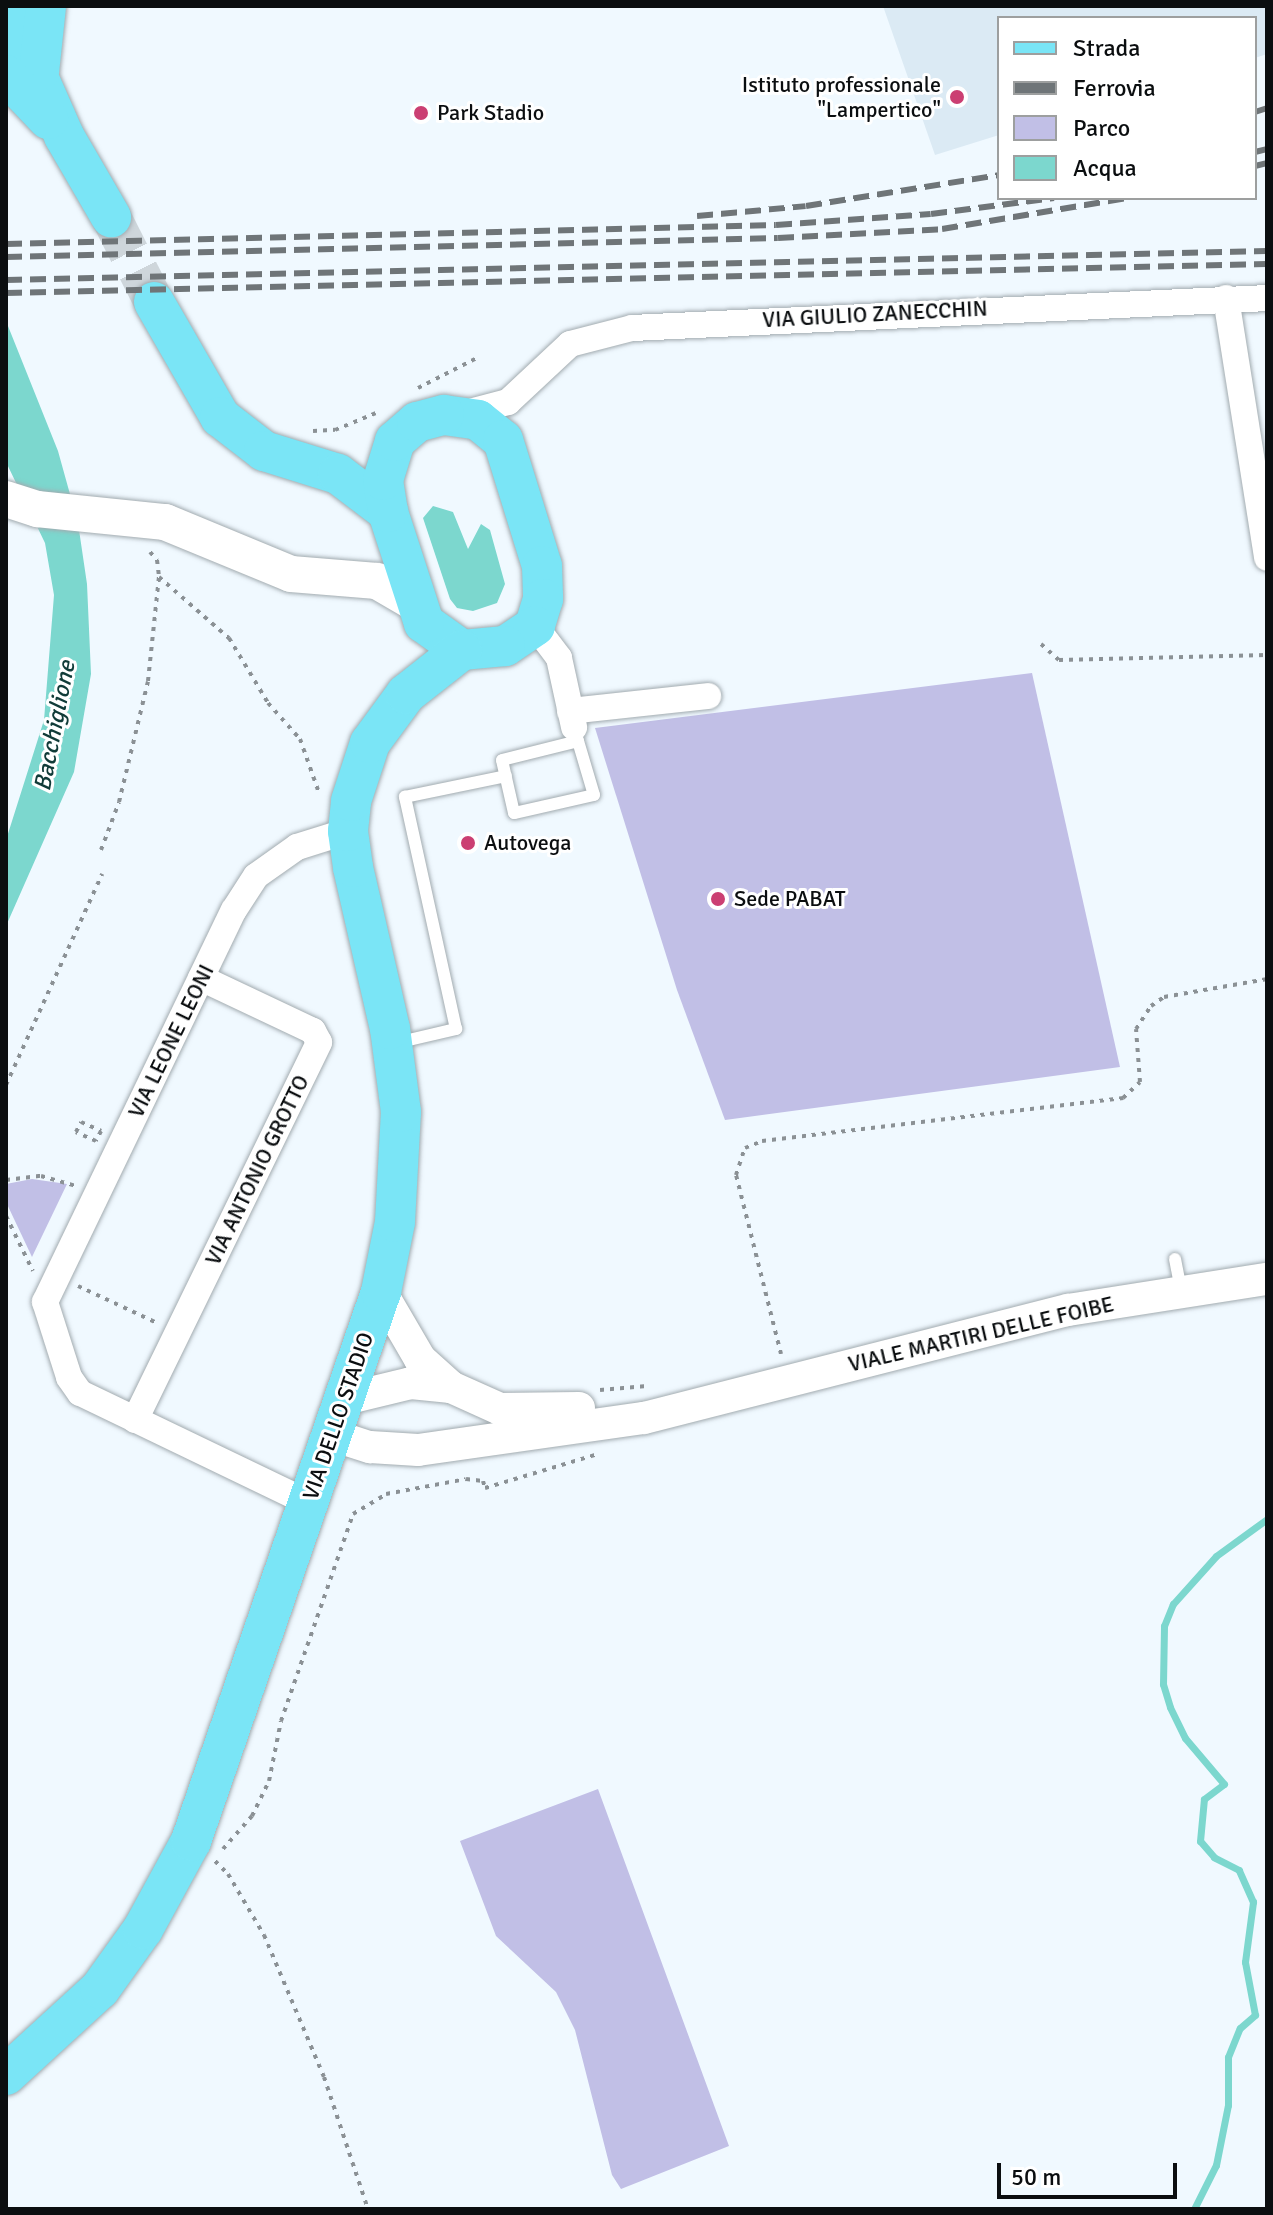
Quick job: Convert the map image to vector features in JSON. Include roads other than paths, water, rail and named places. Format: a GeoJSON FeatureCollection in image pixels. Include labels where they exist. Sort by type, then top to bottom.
{"type":"FeatureCollection","features":[{"type":"Feature","properties":{"kind":"main road"},"geometry":{"type":"LineString","coordinates":[[7,6],[22,74],[64,136],[111,217]]}},
{"type":"Feature","properties":{"kind":"main road"},"geometry":{"type":"LineString","coordinates":[[22,74],[46,6]]}},
{"type":"Feature","properties":{"kind":"main road"},"geometry":{"type":"LineString","coordinates":[[154,302],[220,417],[264,451],[338,474],[390,520]]}},
{"type":"Feature","properties":{"kind":"main road"},"geometry":{"type":"LineString","coordinates":[[14,505],[136,533],[165,522],[291,574],[377,581],[462,650],[505,646],[535,626],[543,599],[542,566],[509,451],[490,428],[457,416],[417,422],[395,441],[383,480],[390,520],[420,613]]}},
{"type":"Feature","properties":{"kind":"main road"},"geometry":{"type":"LineString","coordinates":[[338,474],[389,454]]}},
{"type":"Feature","properties":{"kind":"main road"},"geometry":{"type":"LineString","coordinates":[[343,577],[363,570],[390,520]]}},
{"type":"Feature","properties":{"kind":"main road","name":"VIA DELLO STADIO"},"geometry":{"type":"LineString","coordinates":[[406,694],[420,613]]}},
{"type":"Feature","properties":{"kind":"main road","name":"VIA DELLO STADIO"},"geometry":{"type":"LineString","coordinates":[[12,2071],[100,1989],[143,1929],[191,1841],[381,1292],[395,1222],[400,1143],[393,1044],[339,834],[364,758],[406,694],[462,650]]}},
{"type":"Feature","properties":{"kind":"street"},"geometry":{"type":"LineString","coordinates":[[1226,298],[1267,558]]}},
{"type":"Feature","properties":{"kind":"street","name":"VIA GIULIO ZANECCHIN"},"geometry":{"type":"LineString","coordinates":[[457,416],[508,402],[570,344],[632,328],[1267,298]]}},
{"type":"Feature","properties":{"kind":"street"},"geometry":{"type":"LineString","coordinates":[[508,402],[509,451]]}},
{"type":"Feature","properties":{"kind":"street"},"geometry":{"type":"LineString","coordinates":[[535,626],[559,658],[574,726],[708,696]]}},
{"type":"Feature","properties":{"kind":"street","name":"VIA LEONE LEONI"},"geometry":{"type":"LineString","coordinates":[[135,1420],[80,1393],[69,1377],[45,1302],[201,978],[256,876],[297,847],[339,834]]}},
{"type":"Feature","properties":{"kind":"street","name":"VIA ANTONIO GROTTO"},"geometry":{"type":"LineString","coordinates":[[135,1420],[319,1042],[313,1031],[201,978]]}},
{"type":"Feature","properties":{"kind":"street","name":"VIALE MARTIRI DELLE FOIBE"},"geometry":{"type":"LineString","coordinates":[[451,1387],[411,1383],[339,1417],[370,1447],[418,1450],[644,1418],[698,1401],[1068,1310],[1267,1279]]}},
{"type":"Feature","properties":{"kind":"street","name":"VIALE MARTIRI DELLE FOIBE"},"geometry":{"type":"LineString","coordinates":[[381,1292],[420,1359],[451,1387],[500,1409],[538,1412],[698,1401]]}},
{"type":"Feature","properties":{"kind":"street"},"geometry":{"type":"LineString","coordinates":[[135,1420],[309,1503]]}},
{"type":"Feature","properties":{"kind":"lane"},"geometry":{"type":"LineString","coordinates":[[574,726],[594,795],[514,813],[502,760],[574,726]]}},
{"type":"Feature","properties":{"kind":"lane"},"geometry":{"type":"LineString","coordinates":[[393,1044],[456,1029],[405,797],[506,776]]}},
{"type":"Feature","properties":{"kind":"lane"},"geometry":{"type":"LineString","coordinates":[[1175,1259],[1181,1290]]}},
{"type":"Feature","properties":{"kind":"water","name":"Bacchiglione"},"geometry":{"type":"Polygon","coordinates":[[[6,321],[58,451],[78,523],[87,584],[91,674],[74,772],[6,926],[6,840],[44,720],[54,595],[45,543],[6,462],[6,321]]]}},
{"type":"Feature","properties":{"kind":"water"},"geometry":{"type":"Polygon","coordinates":[[[433,506],[453,512],[468,549],[481,524],[490,530],[505,584],[497,603],[473,611],[457,608],[450,599],[423,518],[433,506]]]}},
{"type":"Feature","properties":{"kind":"waterway"},"geometry":{"type":"LineString","coordinates":[[1194,2209],[1216,2165],[1228,2105],[1228,2057],[1240,2028],[1255,2015],[1245,1962],[1253,1902],[1239,1870],[1214,1857],[1200,1841],[1204,1799],[1224,1784],[1185,1738],[1170,1707],[1163,1684],[1164,1626],[1173,1604],[1216,1556],[1267,1519]]}},
{"type":"Feature","properties":{"kind":"tunnel"},"geometry":{"type":"LineString","coordinates":[[111,217],[154,302]]}},
{"type":"Feature","properties":{"kind":"railway"},"geometry":{"type":"LineString","coordinates":[[1257,111],[1267,108]]}},
{"type":"Feature","properties":{"kind":"railway"},"geometry":{"type":"LineString","coordinates":[[1257,152],[1267,149]]}},
{"type":"Feature","properties":{"kind":"railway"},"geometry":{"type":"LineString","coordinates":[[1257,166],[1267,163]]}},
{"type":"Feature","properties":{"kind":"railway"},"geometry":{"type":"LineString","coordinates":[[697,216],[806,206],[997,175]]}},
{"type":"Feature","properties":{"kind":"railway"},"geometry":{"type":"LineString","coordinates":[[6,244],[776,225],[931,214],[1039,200]]}},
{"type":"Feature","properties":{"kind":"railway"},"geometry":{"type":"LineString","coordinates":[[6,257],[778,238],[942,229],[1116,200]]}},
{"type":"Feature","properties":{"kind":"railway"},"geometry":{"type":"LineString","coordinates":[[6,280],[1267,251]]}},
{"type":"Feature","properties":{"kind":"railway"},"geometry":{"type":"LineString","coordinates":[[6,293],[1267,264]]}},
{"type":"Feature","properties":{"kind":"place","name":"Istituto professionale \"Lampertico\""},"geometry":{"type":"Point","coordinates":[957,97]}},
{"type":"Feature","properties":{"kind":"place","name":"Park Stadio"},"geometry":{"type":"Point","coordinates":[421,113]}},
{"type":"Feature","properties":{"kind":"place","name":"Autovega"},"geometry":{"type":"Point","coordinates":[468,843]}},
{"type":"Feature","properties":{"kind":"place","name":"Sede PABAT"},"geometry":{"type":"Point","coordinates":[718,899]}}]}
